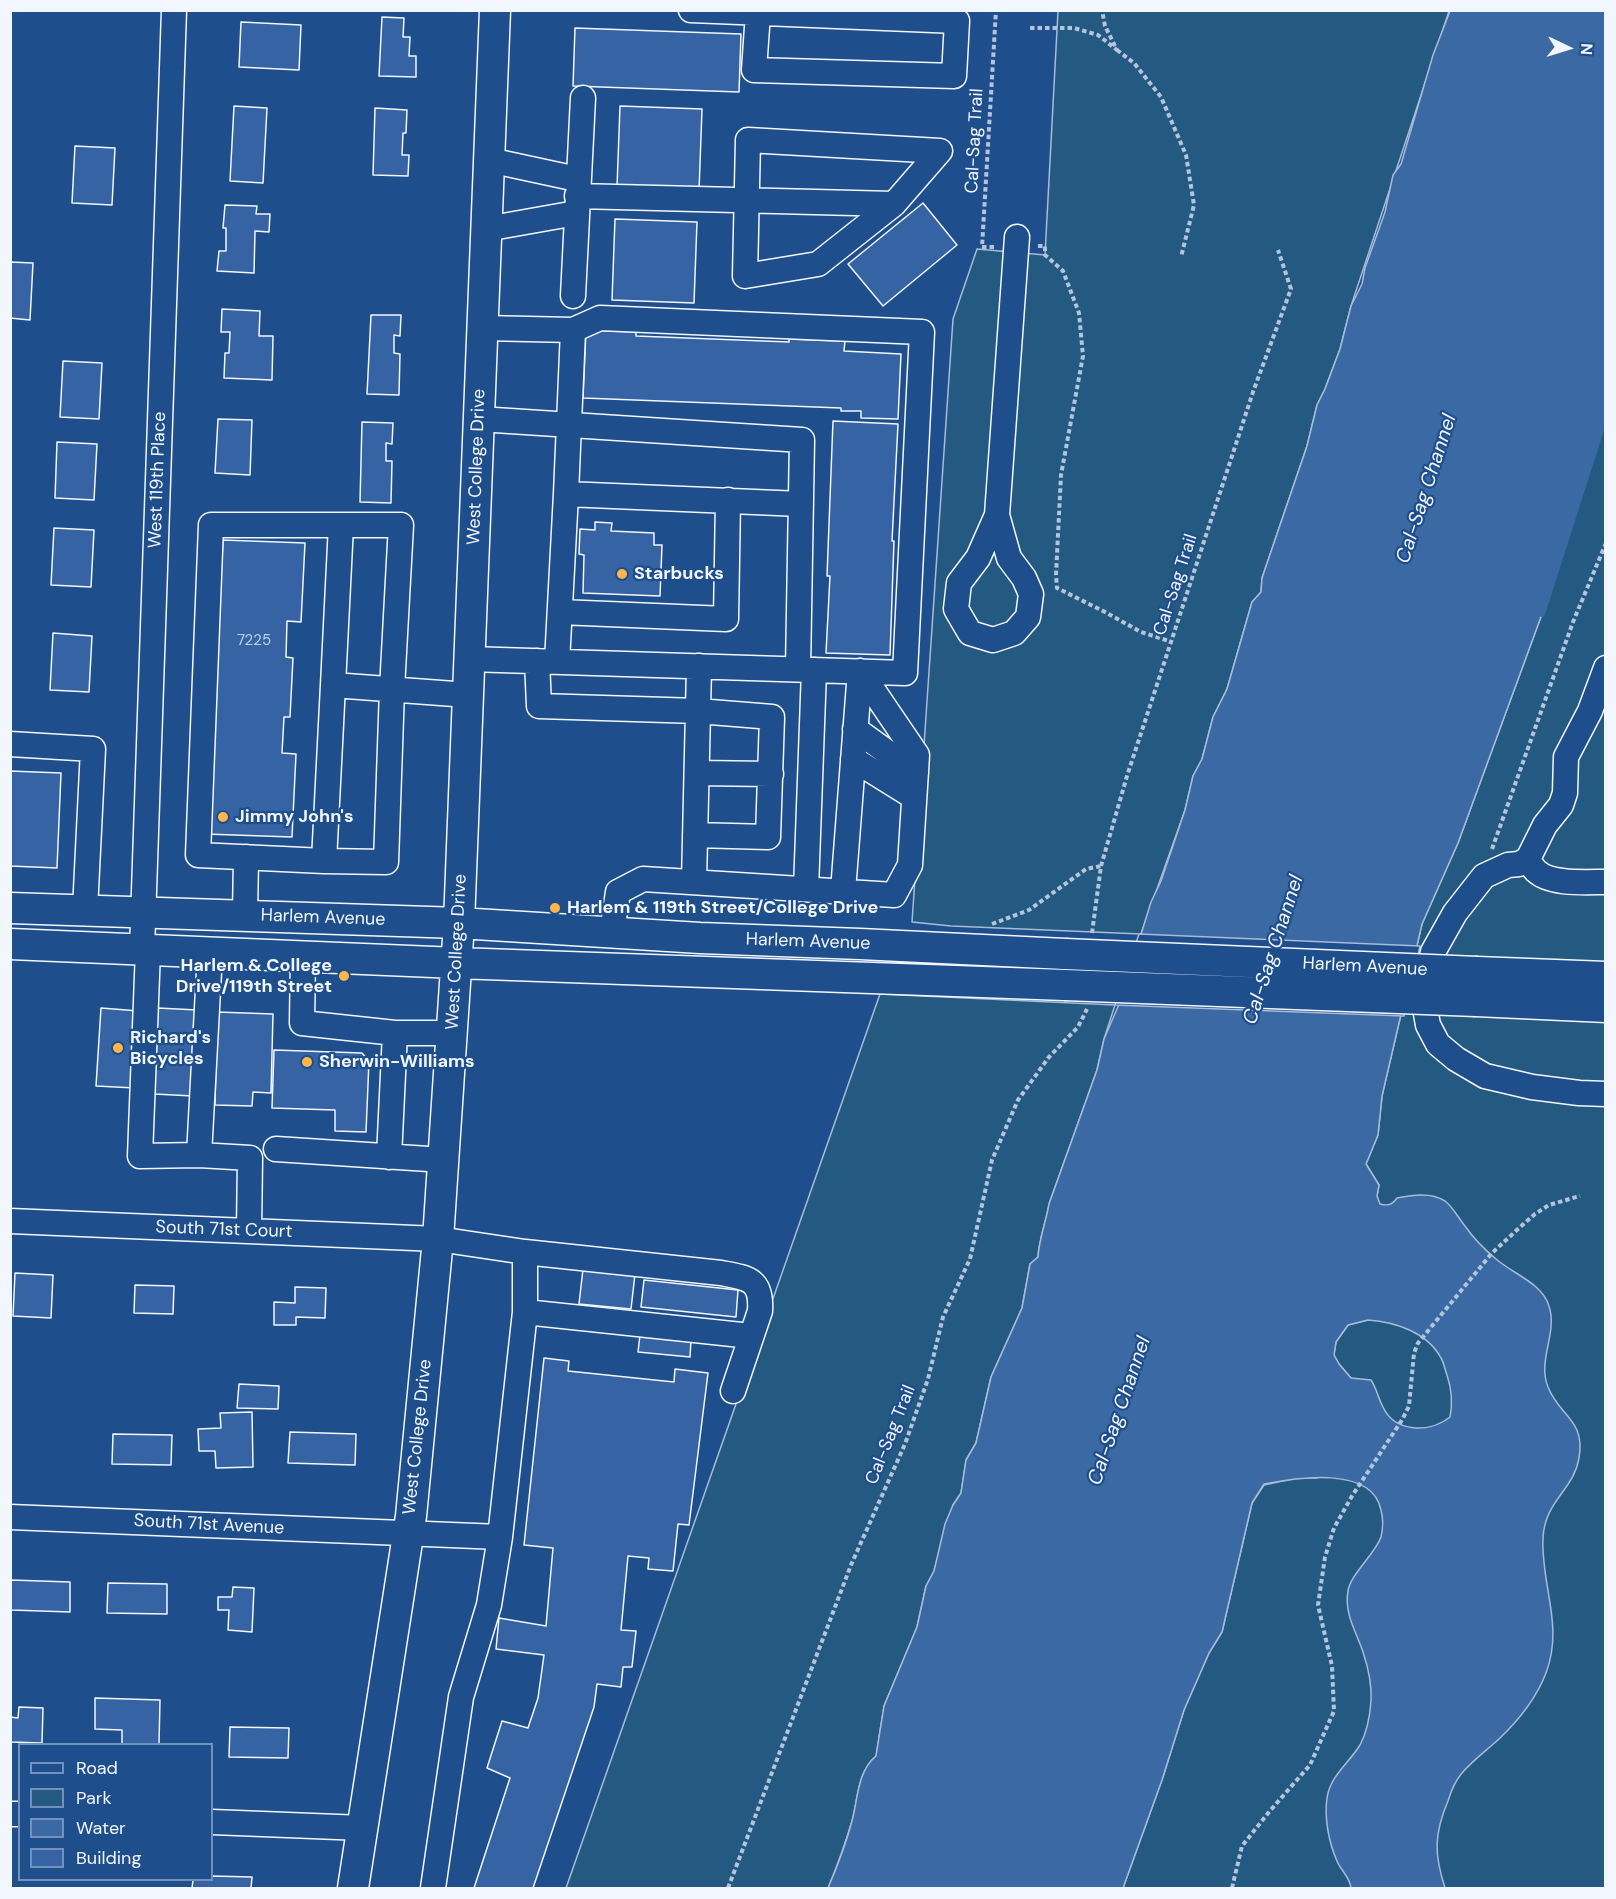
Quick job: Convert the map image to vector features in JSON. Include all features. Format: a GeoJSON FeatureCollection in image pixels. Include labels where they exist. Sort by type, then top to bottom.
{"type":"FeatureCollection","features":[{"type":"Feature","properties":{"kind":"main road","name":"West College Drive"},"geometry":{"type":"LineString","coordinates":[[353,1888],[406,1534],[411,1516],[444,1161],[459,923],[495,10]]}},
{"type":"Feature","properties":{"kind":"main road","name":"Harlem Avenue"},"geometry":{"type":"LineString","coordinates":[[10,908],[459,923],[700,938],[1065,954],[1476,987],[1605,1007]]}},
{"type":"Feature","properties":{"kind":"main road","name":"Harlem Avenue"},"geometry":{"type":"LineString","coordinates":[[10,944],[1077,993],[1476,987],[1605,977]]}},
{"type":"Feature","properties":{"kind":"street","name":"West 119th Place"},"geometry":{"type":"LineString","coordinates":[[174,10],[144,912],[140,1156],[199,1155]]}},
{"type":"Feature","properties":{"kind":"street"},"geometry":{"type":"LineString","coordinates":[[692,10],[957,21],[954,76],[754,70],[758,13]]}},
{"type":"Feature","properties":{"kind":"street"},"geometry":{"type":"LineString","coordinates":[[573,296],[583,98]]}},
{"type":"Feature","properties":{"kind":"street"},"geometry":{"type":"LineString","coordinates":[[748,140],[940,151],[894,204],[818,264],[745,276],[748,140]]}},
{"type":"Feature","properties":{"kind":"street"},"geometry":{"type":"LineString","coordinates":[[489,160],[577,196],[894,204]]}},
{"type":"Feature","properties":{"kind":"street"},"geometry":{"type":"LineString","coordinates":[[486,229],[577,196]]}},
{"type":"Feature","properties":{"kind":"street"},"geometry":{"type":"LineString","coordinates":[[997,515],[1010,558],[1024,578],[1031,594],[1028,617],[1014,633],[993,640],[970,633],[956,609],[959,584],[978,558],[997,515],[1016,242]]}},
{"type":"Feature","properties":{"kind":"street"},"geometry":{"type":"LineString","coordinates":[[469,659],[904,673],[922,333],[600,318],[573,330],[483,328]]}},
{"type":"Feature","properties":{"kind":"street"},"geometry":{"type":"LineString","coordinates":[[573,330],[560,612],[547,661],[539,706],[698,711],[772,717],[768,837],[695,835]]}},
{"type":"Feature","properties":{"kind":"street"},"geometry":{"type":"LineString","coordinates":[[479,419],[802,440],[801,504],[806,670],[806,889]]}},
{"type":"Feature","properties":{"kind":"street"},"geometry":{"type":"LineString","coordinates":[[566,494],[801,504]]}},
{"type":"Feature","properties":{"kind":"street"},"geometry":{"type":"LineString","coordinates":[[560,612],[726,619],[728,501]]}},
{"type":"Feature","properties":{"kind":"street"},"geometry":{"type":"LineString","coordinates":[[211,525],[341,525],[401,525],[386,862],[198,855],[211,525]]}},
{"type":"Feature","properties":{"kind":"street"},"geometry":{"type":"LineString","coordinates":[[324,861],[341,525]]}},
{"type":"Feature","properties":{"kind":"street"},"geometry":{"type":"LineString","coordinates":[[694,882],[699,666]]}},
{"type":"Feature","properties":{"kind":"street"},"geometry":{"type":"LineString","coordinates":[[1605,668],[1590,711],[1566,757],[1565,793],[1562,805],[1539,835],[1528,859],[1484,876],[1455,913],[1433,952],[1425,986],[1425,1008],[1428,1025],[1438,1044],[1456,1059],[1485,1076],[1532,1087],[1605,1094]]}},
{"type":"Feature","properties":{"kind":"street"},"geometry":{"type":"LineString","coordinates":[[843,891],[860,671]]}},
{"type":"Feature","properties":{"kind":"street"},"geometry":{"type":"LineString","coordinates":[[612,932],[618,892],[643,879],[894,895],[910,865],[917,755],[860,671]]}},
{"type":"Feature","properties":{"kind":"street"},"geometry":{"type":"LineString","coordinates":[[333,685],[468,695]]}},
{"type":"Feature","properties":{"kind":"street"},"geometry":{"type":"LineString","coordinates":[[10,744],[93,749],[85,910]]}},
{"type":"Feature","properties":{"kind":"street"},"geometry":{"type":"LineString","coordinates":[[854,744],[915,785]]}},
{"type":"Feature","properties":{"kind":"street"},"geometry":{"type":"LineString","coordinates":[[697,772],[771,774]]}},
{"type":"Feature","properties":{"kind":"street"},"geometry":{"type":"LineString","coordinates":[[245,916],[246,857]]}},
{"type":"Feature","properties":{"kind":"street"},"geometry":{"type":"LineString","coordinates":[[1528,859],[1535,870],[1545,877],[1566,881],[1605,882]]}},
{"type":"Feature","properties":{"kind":"street"},"geometry":{"type":"LineString","coordinates":[[210,952],[199,1155],[250,1158],[249,1231]]}},
{"type":"Feature","properties":{"kind":"street"},"geometry":{"type":"LineString","coordinates":[[303,956],[302,1023],[395,1033],[452,1034]]}},
{"type":"Feature","properties":{"kind":"street"},"geometry":{"type":"LineString","coordinates":[[389,1157],[395,1033]]}},
{"type":"Feature","properties":{"kind":"street"},"geometry":{"type":"LineString","coordinates":[[276,1149],[444,1161]]}},
{"type":"Feature","properties":{"kind":"street","name":"South 71st Court"},"geometry":{"type":"LineString","coordinates":[[10,1221],[438,1239],[525,1252],[746,1278],[753,1281],[760,1301],[760,1311],[751,1336]]}},
{"type":"Feature","properties":{"kind":"street"},"geometry":{"type":"LineString","coordinates":[[433,1888],[461,1697],[489,1605],[500,1537],[525,1312],[525,1252]]}},
{"type":"Feature","properties":{"kind":"street"},"geometry":{"type":"LineString","coordinates":[[525,1312],[751,1336],[733,1391]]}},
{"type":"Feature","properties":{"kind":"street","name":"South 71st Avenue"},"geometry":{"type":"LineString","coordinates":[[10,1516],[500,1537]]}},
{"type":"Feature","properties":{"kind":"street"},"geometry":{"type":"LineString","coordinates":[[213,1822],[363,1828]]}},
{"type":"Feature","properties":{"kind":"path","name":"Cal-Sag Trail"},"geometry":{"type":"LineString","coordinates":[[996,10],[982,247],[1016,242],[1045,246],[1045,255],[1063,271],[1079,313],[1083,356],[1061,475],[1057,588],[1141,632],[1172,642]]}},
{"type":"Feature","properties":{"kind":"path"},"geometry":{"type":"LineString","coordinates":[[1102,10],[1105,26],[1117,50]]}},
{"type":"Feature","properties":{"kind":"path"},"geometry":{"type":"LineString","coordinates":[[1030,28],[1074,28],[1098,35],[1134,63],[1161,97],[1186,155],[1194,205],[1181,257]]}},
{"type":"Feature","properties":{"kind":"path","name":"Cal-Sag Trail"},"geometry":{"type":"LineString","coordinates":[[1092,933],[1101,866],[1127,776],[1250,403],[1291,289],[1278,250]]}},
{"type":"Feature","properties":{"kind":"path"},"geometry":{"type":"LineString","coordinates":[[1484,876],[1573,622],[1605,543]]}},
{"type":"Feature","properties":{"kind":"path"},"geometry":{"type":"LineString","coordinates":[[984,927],[1029,910],[1086,869],[1101,866]]}},
{"type":"Feature","properties":{"kind":"path","name":"Cal-Sag Trail"},"geometry":{"type":"LineString","coordinates":[[728,1888],[851,1565],[905,1444],[928,1378],[943,1317],[970,1259],[992,1160],[1018,1100],[1049,1057],[1085,1015],[1077,993]]}},
{"type":"Feature","properties":{"kind":"path"},"geometry":{"type":"LineString","coordinates":[[1232,1888],[1242,1846],[1310,1765],[1334,1711],[1332,1666],[1318,1605],[1324,1557],[1334,1528],[1409,1406],[1414,1353],[1418,1343],[1492,1253],[1542,1209],[1556,1202],[1580,1196]]}},
{"type":"Feature","properties":{"kind":"green space"},"geometry":{"type":"Polygon","coordinates":[[[1058,11],[1449,11],[1351,306],[1340,349],[1317,405],[1307,446],[1262,578],[1261,592],[1252,602],[1227,689],[1213,717],[1202,759],[1193,776],[1185,810],[1141,934],[951,926],[912,922],[953,319],[977,249],[1045,255],[1058,11]]]}},
{"type":"Feature","properties":{"kind":"green space"},"geometry":{"type":"Polygon","coordinates":[[[1605,413],[1605,1888],[1123,1888],[1162,1780],[1184,1710],[1209,1653],[1222,1632],[1252,1503],[1264,1485],[1297,1478],[1317,1478],[1351,1378],[1334,1355],[1336,1342],[1348,1325],[1368,1320],[1393,1204],[1379,1205],[1377,1196],[1379,1185],[1366,1164],[1378,1135],[1382,1096],[1422,924],[1458,843],[1542,614],[1605,413]]]}},
{"type":"Feature","properties":{"kind":"green space"},"geometry":{"type":"Polygon","coordinates":[[[880,994],[1115,1005],[1097,1070],[1049,1204],[1038,1257],[1030,1264],[1022,1308],[991,1377],[976,1443],[966,1460],[961,1493],[953,1505],[934,1571],[926,1586],[917,1627],[884,1706],[876,1756],[862,1778],[852,1821],[828,1888],[566,1888],[880,994]]]}},
{"type":"Feature","properties":{"kind":"water","name":"Cal-Sag Channel"},"geometry":{"type":"Polygon","coordinates":[[[1450,11],[1605,11],[1605,413],[1542,614],[1458,843],[1422,924],[1382,1096],[1378,1135],[1366,1164],[1379,1185],[1377,1196],[1380,1204],[1390,1204],[1397,1198],[1415,1195],[1434,1196],[1445,1201],[1483,1248],[1534,1285],[1549,1306],[1551,1326],[1545,1377],[1553,1397],[1575,1426],[1580,1445],[1576,1469],[1548,1515],[1543,1539],[1553,1638],[1546,1673],[1537,1692],[1520,1717],[1466,1768],[1454,1786],[1443,1813],[1437,1844],[1445,1888],[1351,1888],[1332,1846],[1326,1806],[1332,1783],[1360,1745],[1369,1718],[1371,1695],[1369,1676],[1349,1615],[1347,1599],[1353,1578],[1381,1537],[1381,1510],[1375,1496],[1363,1486],[1348,1480],[1313,1478],[1264,1484],[1252,1503],[1222,1632],[1209,1653],[1184,1710],[1162,1780],[1123,1888],[828,1888],[850,1830],[859,1786],[865,1770],[876,1756],[884,1706],[917,1627],[926,1586],[934,1571],[945,1524],[961,1493],[966,1460],[976,1443],[991,1377],[1022,1308],[1030,1264],[1038,1257],[1049,1204],[1097,1070],[1104,1039],[1120,1002],[1151,902],[1161,881],[1185,810],[1193,776],[1202,759],[1213,717],[1227,689],[1252,602],[1261,592],[1262,578],[1307,446],[1317,405],[1340,349],[1351,306],[1362,284],[1365,268],[1385,212],[1393,175],[1401,164],[1433,55],[1450,11]],[[1368,1320],[1348,1325],[1336,1342],[1334,1355],[1339,1364],[1351,1378],[1371,1380],[1389,1416],[1404,1426],[1423,1428],[1433,1426],[1450,1417],[1452,1401],[1450,1386],[1443,1362],[1435,1349],[1419,1335],[1409,1330],[1389,1323],[1368,1320]]]}},
{"type":"Feature","properties":{"kind":"pier"},"geometry":{"type":"Polygon","coordinates":[[[1139,934],[1420,946],[1404,1016],[1115,1005],[1139,934]]]}},
{"type":"Feature","properties":{"kind":"building"},"geometry":{"type":"Polygon","coordinates":[[[382,17],[404,18],[403,37],[410,37],[409,56],[416,56],[416,77],[379,76],[382,17]]]}},
{"type":"Feature","properties":{"kind":"building"},"geometry":{"type":"Polygon","coordinates":[[[241,22],[301,25],[299,70],[239,67],[241,22]]]}},
{"type":"Feature","properties":{"kind":"building"},"geometry":{"type":"Polygon","coordinates":[[[575,28],[741,34],[739,92],[573,86],[575,28]]]}},
{"type":"Feature","properties":{"kind":"building"},"geometry":{"type":"Polygon","coordinates":[[[234,106],[267,108],[263,183],[230,181],[234,106]]]}},
{"type":"Feature","properties":{"kind":"building"},"geometry":{"type":"Polygon","coordinates":[[[620,106],[702,109],[699,191],[617,187],[620,106]]]}},
{"type":"Feature","properties":{"kind":"building"},"geometry":{"type":"Polygon","coordinates":[[[375,108],[407,110],[402,155],[409,155],[408,176],[373,175],[375,108]]]}},
{"type":"Feature","properties":{"kind":"building"},"geometry":{"type":"Polygon","coordinates":[[[75,146],[115,148],[112,205],[72,203],[75,146]]]}},
{"type":"Feature","properties":{"kind":"building"},"geometry":{"type":"Polygon","coordinates":[[[923,203],[957,245],[883,306],[848,264],[923,203]]]}},
{"type":"Feature","properties":{"kind":"building"},"geometry":{"type":"Polygon","coordinates":[[[225,205],[257,206],[256,214],[270,214],[269,232],[255,231],[254,273],[217,271],[219,251],[226,251],[226,228],[223,228],[225,205]]]}},
{"type":"Feature","properties":{"kind":"building"},"geometry":{"type":"Polygon","coordinates":[[[615,219],[697,222],[694,303],[612,300],[615,219]]]}},
{"type":"Feature","properties":{"kind":"building"},"geometry":{"type":"Polygon","coordinates":[[[10,262],[33,263],[30,320],[10,318],[10,262]]]}},
{"type":"Feature","properties":{"kind":"building"},"geometry":{"type":"Polygon","coordinates":[[[222,309],[260,311],[259,336],[273,336],[272,380],[224,378],[225,353],[229,353],[230,332],[221,332],[222,309]]]}},
{"type":"Feature","properties":{"kind":"building"},"geometry":{"type":"Polygon","coordinates":[[[371,315],[401,315],[400,336],[394,335],[394,353],[400,354],[399,395],[367,394],[371,315]]]}},
{"type":"Feature","properties":{"kind":"building"},"geometry":{"type":"Polygon","coordinates":[[[586,330],[636,332],[636,336],[789,342],[789,339],[845,341],[844,351],[901,354],[898,419],[861,418],[861,411],[841,411],[841,408],[583,398],[586,330]]]}},
{"type":"Feature","properties":{"kind":"building"},"geometry":{"type":"Polygon","coordinates":[[[63,361],[102,363],[99,419],[60,417],[63,361]]]}},
{"type":"Feature","properties":{"kind":"building"},"geometry":{"type":"Polygon","coordinates":[[[218,419],[252,420],[250,475],[215,473],[218,419]]]}},
{"type":"Feature","properties":{"kind":"building"},"geometry":{"type":"Polygon","coordinates":[[[833,421],[898,424],[892,541],[894,541],[890,655],[826,653],[833,421]]]}},
{"type":"Feature","properties":{"kind":"building"},"geometry":{"type":"Polygon","coordinates":[[[362,422],[393,423],[392,444],[386,443],[386,461],[392,461],[391,503],[360,502],[362,422]]]}},
{"type":"Feature","properties":{"kind":"building"},"geometry":{"type":"Polygon","coordinates":[[[57,442],[97,444],[94,500],[55,498],[57,442]]]}},
{"type":"Feature","properties":{"kind":"building","name":"Starbucks"},"geometry":{"type":"Polygon","coordinates":[[[595,522],[612,523],[611,531],[654,533],[654,545],[662,545],[660,596],[583,593],[584,555],[579,554],[580,529],[595,530],[595,522]]]}},
{"type":"Feature","properties":{"kind":"building"},"geometry":{"type":"Polygon","coordinates":[[[54,528],[94,530],[91,587],[51,585],[54,528]]]}},
{"type":"Feature","properties":{"kind":"building"},"geometry":{"type":"Polygon","coordinates":[[[223,540],[305,543],[301,622],[287,621],[286,657],[293,658],[290,717],[284,717],[282,753],[296,754],[292,837],[205,834],[215,596],[220,597],[223,540]]]}},
{"type":"Feature","properties":{"kind":"building"},"geometry":{"type":"Polygon","coordinates":[[[53,633],[92,636],[89,692],[50,690],[53,633]]]}},
{"type":"Feature","properties":{"kind":"building"},"geometry":{"type":"Polygon","coordinates":[[[10,771],[61,773],[57,868],[10,866],[10,771]]]}},
{"type":"Feature","properties":{"kind":"building","name":"Richard's Bicycles"},"geometry":{"type":"Polygon","coordinates":[[[101,1008],[139,1011],[135,1088],[96,1086],[101,1008]]]}},
{"type":"Feature","properties":{"kind":"building"},"geometry":{"type":"Polygon","coordinates":[[[158,1008],[197,1010],[193,1096],[154,1094],[158,1008]]]}},
{"type":"Feature","properties":{"kind":"building"},"geometry":{"type":"Polygon","coordinates":[[[217,1012],[273,1014],[271,1093],[253,1092],[252,1106],[215,1105],[217,1012]]]}},
{"type":"Feature","properties":{"kind":"building"},"geometry":{"type":"Polygon","coordinates":[[[274,1050],[362,1053],[369,1061],[366,1132],[335,1131],[335,1110],[272,1108],[274,1050]]]}},
{"type":"Feature","properties":{"kind":"building"},"geometry":{"type":"Polygon","coordinates":[[[583,1269],[635,1274],[631,1309],[579,1304],[583,1269]]]}},
{"type":"Feature","properties":{"kind":"building"},"geometry":{"type":"Polygon","coordinates":[[[15,1273],[53,1275],[51,1318],[13,1316],[15,1273]]]}},
{"type":"Feature","properties":{"kind":"building"},"geometry":{"type":"Polygon","coordinates":[[[644,1280],[738,1290],[736,1317],[641,1307],[644,1280]]]}},
{"type":"Feature","properties":{"kind":"building"},"geometry":{"type":"Polygon","coordinates":[[[135,1285],[174,1286],[173,1314],[134,1313],[135,1285]]]}},
{"type":"Feature","properties":{"kind":"building"},"geometry":{"type":"Polygon","coordinates":[[[295,1287],[326,1288],[325,1318],[296,1317],[296,1325],[274,1325],[274,1302],[295,1303],[295,1287]]]}},
{"type":"Feature","properties":{"kind":"building"},"geometry":{"type":"Polygon","coordinates":[[[640,1335],[691,1340],[690,1357],[638,1352],[640,1335]]]}},
{"type":"Feature","properties":{"kind":"building"},"geometry":{"type":"Polygon","coordinates":[[[544,1358],[569,1361],[568,1371],[674,1382],[675,1369],[708,1373],[689,1525],[678,1524],[673,1571],[648,1569],[649,1558],[628,1556],[621,1630],[636,1631],[632,1667],[623,1667],[621,1687],[597,1684],[594,1707],[533,1888],[474,1888],[510,1778],[487,1768],[502,1721],[528,1728],[538,1698],[544,1655],[496,1649],[499,1618],[546,1626],[553,1548],[524,1545],[544,1358]]]}},
{"type":"Feature","properties":{"kind":"building"},"geometry":{"type":"Polygon","coordinates":[[[239,1384],[279,1386],[278,1409],[237,1408],[239,1384]]]}},
{"type":"Feature","properties":{"kind":"building"},"geometry":{"type":"Polygon","coordinates":[[[252,1412],[253,1467],[216,1468],[215,1451],[199,1451],[198,1429],[221,1428],[220,1413],[252,1412]]]}},
{"type":"Feature","properties":{"kind":"building"},"geometry":{"type":"Polygon","coordinates":[[[290,1432],[356,1434],[355,1465],[288,1463],[290,1432]]]}},
{"type":"Feature","properties":{"kind":"building"},"geometry":{"type":"Polygon","coordinates":[[[113,1434],[172,1435],[171,1465],[112,1464],[113,1434]]]}},
{"type":"Feature","properties":{"kind":"building"},"geometry":{"type":"Polygon","coordinates":[[[11,1580],[70,1582],[70,1612],[11,1610],[11,1580]]]}},
{"type":"Feature","properties":{"kind":"building"},"geometry":{"type":"Polygon","coordinates":[[[108,1583],[167,1584],[167,1614],[107,1613],[108,1583]]]}},
{"type":"Feature","properties":{"kind":"building"},"geometry":{"type":"Polygon","coordinates":[[[233,1587],[254,1588],[252,1632],[228,1630],[229,1610],[218,1610],[218,1597],[232,1597],[233,1587]]]}},
{"type":"Feature","properties":{"kind":"building"},"geometry":{"type":"Polygon","coordinates":[[[95,1698],[160,1700],[159,1743],[122,1743],[122,1730],[95,1729],[95,1698]]]}},
{"type":"Feature","properties":{"kind":"building"},"geometry":{"type":"Polygon","coordinates":[[[19,1707],[43,1708],[42,1743],[10,1742],[10,1717],[18,1718],[19,1707]]]}},
{"type":"Feature","properties":{"kind":"building"},"geometry":{"type":"Polygon","coordinates":[[[230,1727],[289,1728],[288,1758],[229,1757],[230,1727]]]}},
{"type":"Feature","properties":{"kind":"building"},"geometry":{"type":"Polygon","coordinates":[[[213,1876],[252,1877],[251,1888],[192,1888],[193,1881],[213,1881],[213,1876]]]}},
{"type":"Feature","properties":{"kind":"waterway"},"geometry":{"type":"LineString","coordinates":[[1542,614],[1606,414]]}},
{"type":"Feature","properties":{"kind":"place","name":"Starbucks"},"geometry":{"type":"Point","coordinates":[622,574]}},
{"type":"Feature","properties":{"kind":"place","name":"Jimmy John's"},"geometry":{"type":"Point","coordinates":[223,817]}},
{"type":"Feature","properties":{"kind":"place","name":"Harlem & 119th Street/College Drive"},"geometry":{"type":"Point","coordinates":[555,908]}},
{"type":"Feature","properties":{"kind":"place","name":"Harlem & College Drive/119th Street"},"geometry":{"type":"Point","coordinates":[344,976]}},
{"type":"Feature","properties":{"kind":"place","name":"Richard's Bicycles"},"geometry":{"type":"Point","coordinates":[118,1048]}},
{"type":"Feature","properties":{"kind":"place","name":"Sherwin-Williams"},"geometry":{"type":"Point","coordinates":[307,1062]}}]}
